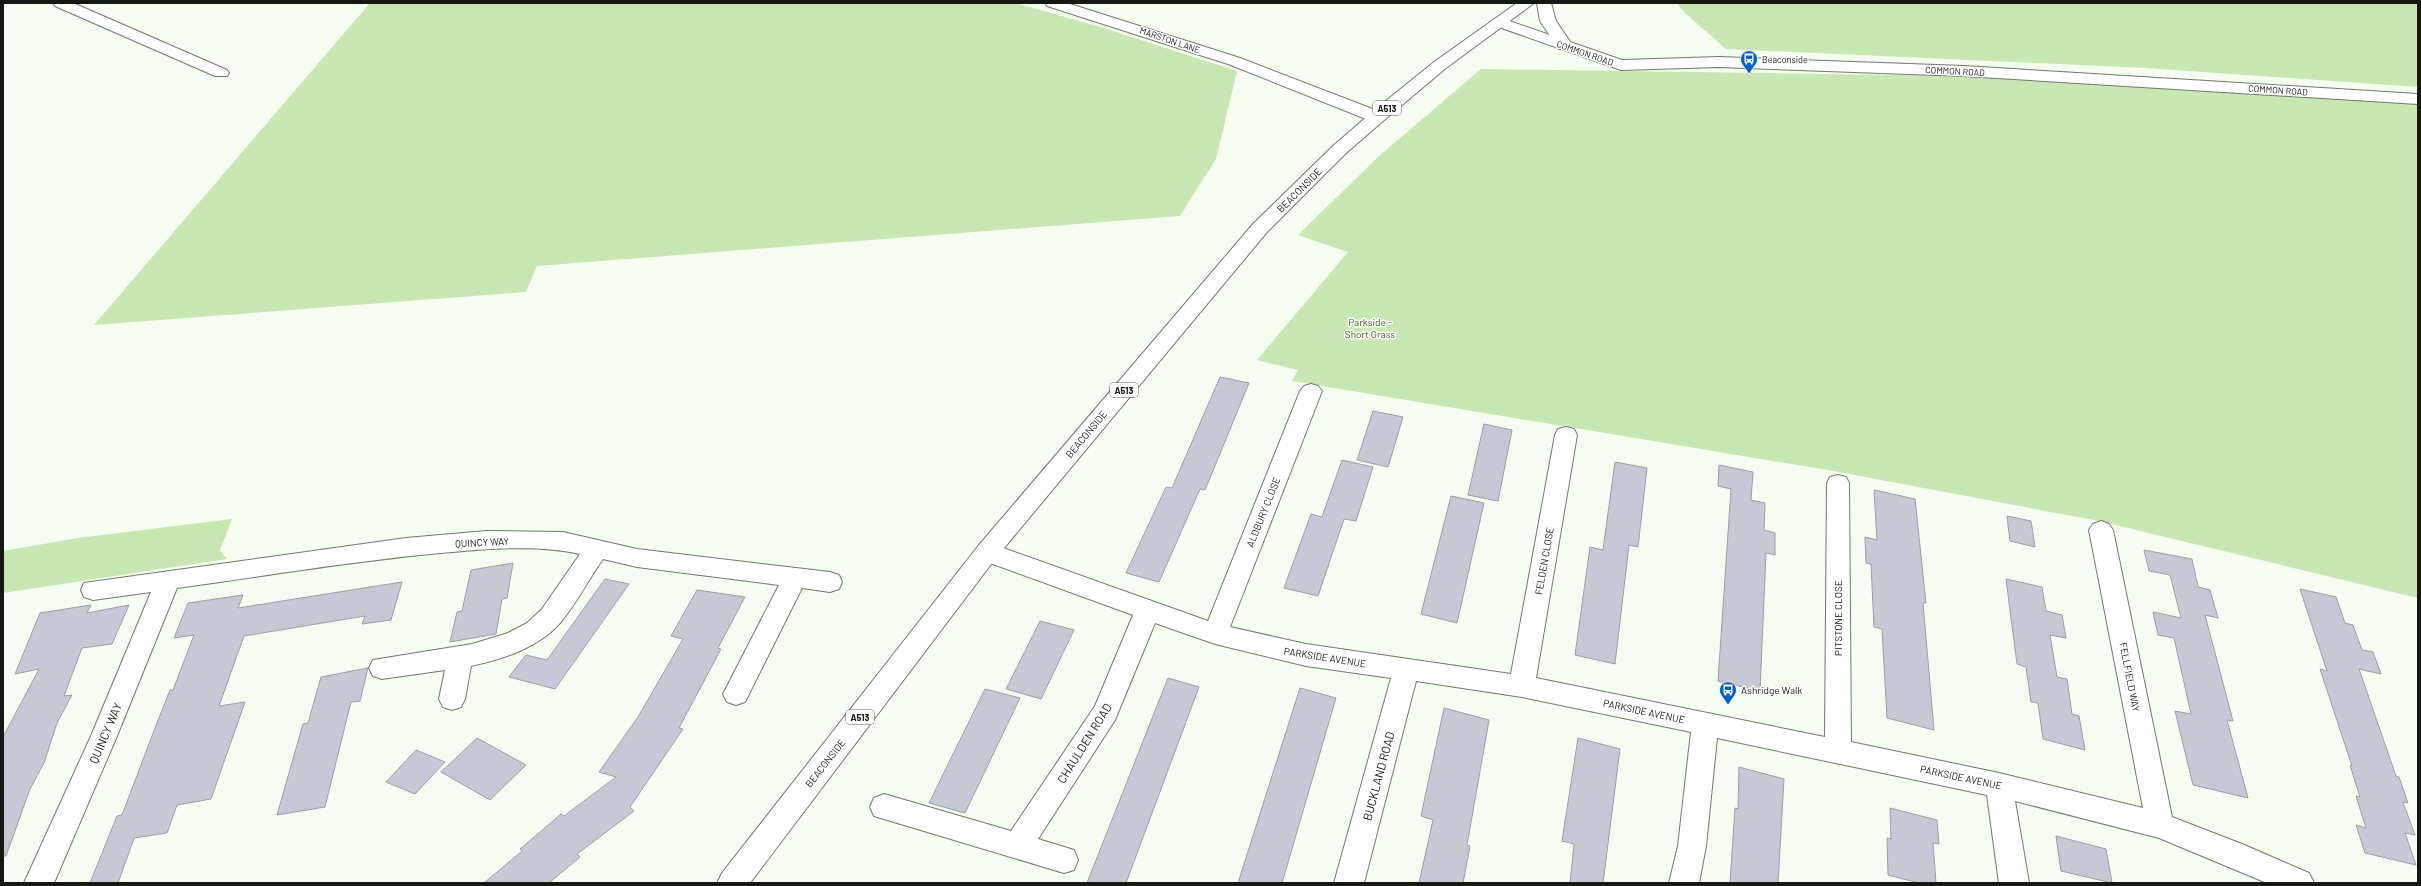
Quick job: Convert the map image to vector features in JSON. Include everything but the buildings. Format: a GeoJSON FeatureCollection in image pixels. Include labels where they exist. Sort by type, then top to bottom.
{"type":"FeatureCollection","features":[{"type":"Feature","properties":{"kind":"main road"},"geometry":{"type":"LineString","coordinates":[[60,3],[220,73]]}},
{"type":"Feature","properties":{"kind":"main road","name":"MARSTON LANE"},"geometry":{"type":"LineString","coordinates":[[1052,3],[1176,40],[1183,45],[1234,61],[1377,117]]}},
{"type":"Feature","properties":{"kind":"main road","name":"BEACONSIDE"},"geometry":{"type":"LineString","coordinates":[[732,883],[987,552],[1260,228],[1339,150],[1377,117],[1440,65],[1498,22],[1527,3]]}},
{"type":"Feature","properties":{"kind":"main road"},"geometry":{"type":"LineString","coordinates":[[1544,3],[1548,21],[1565,46]]}},
{"type":"Feature","properties":{"kind":"main road","name":"COMMON ROAD"},"geometry":{"type":"LineString","coordinates":[[1498,22],[1621,65],[1719,62],[1964,71],[2418,99]]}},
{"type":"Feature","properties":{"kind":"main road","name":"ALDBURY CLOSE"},"geometry":{"type":"LineString","coordinates":[[1215,634],[1311,391]]}},
{"type":"Feature","properties":{"kind":"main road","name":"FELDEN CLOSE"},"geometry":{"type":"LineString","coordinates":[[1522,686],[1566,435]]}},
{"type":"Feature","properties":{"kind":"main road","name":"PITSTONE CLOSE"},"geometry":{"type":"LineString","coordinates":[[1838,483],[1838,752]]}},
{"type":"Feature","properties":{"kind":"main road","name":"FELLFIELD WAY"},"geometry":{"type":"LineString","coordinates":[[2101,530],[2160,825]]}},
{"type":"Feature","properties":{"kind":"main road","name":"QUINCY WAY"},"geometry":{"type":"LineString","coordinates":[[93,590],[406,547],[486,540],[563,541],[637,558],[830,582]]}},
{"type":"Feature","properties":{"kind":"main road"},"geometry":{"type":"LineString","coordinates":[[382,668],[460,656],[494,649],[532,634],[551,616],[598,548]]}},
{"type":"Feature","properties":{"kind":"main road","name":"PARKSIDE AVENUE"},"geometry":{"type":"LineString","coordinates":[[987,552],[1147,611],[1215,634],[1306,655],[1522,686],[1999,785],[2160,825],[2232,853],[2299,883]]}},
{"type":"Feature","properties":{"kind":"main road"},"geometry":{"type":"LineString","coordinates":[[736,694],[795,578]]}},
{"type":"Feature","properties":{"kind":"main road","name":"QUINCY WAY"},"geometry":{"type":"LineString","coordinates":[[39,883],[104,736],[168,580]]}},
{"type":"Feature","properties":{"kind":"main road","name":"CHAULDEN ROAD"},"geometry":{"type":"LineString","coordinates":[[1018,847],[1106,712],[1147,611]]}},
{"type":"Feature","properties":{"kind":"main road"},"geometry":{"type":"LineString","coordinates":[[452,699],[460,656]]}},
{"type":"Feature","properties":{"kind":"main road","name":"BUCKLAND ROAD"},"geometry":{"type":"LineString","coordinates":[[1349,883],[1406,669]]}},
{"type":"Feature","properties":{"kind":"main road"},"geometry":{"type":"LineString","coordinates":[[1684,883],[1692,846],[1705,723]]}},
{"type":"Feature","properties":{"kind":"main road"},"geometry":{"type":"LineString","coordinates":[[1999,785],[2014,883]]}},
{"type":"Feature","properties":{"kind":"main road"},"geometry":{"type":"LineString","coordinates":[[884,807],[1064,860]]}},
{"type":"Feature","properties":{"kind":"green space"},"geometry":{"type":"Polygon","coordinates":[[[370,3],[1016,3],[1104,28],[1237,71],[1216,159],[1180,216],[537,266],[526,292],[94,325],[370,3]]]}},
{"type":"Feature","properties":{"kind":"green space"},"geometry":{"type":"Polygon","coordinates":[[[1677,3],[2418,3],[2418,87],[2146,68],[1726,49],[1685,13],[1677,3]]]}},
{"type":"Feature","properties":{"kind":"green space","name":"Parkside - Short Grass"},"geometry":{"type":"Polygon","coordinates":[[[1481,69],[1966,76],[2418,104],[2418,598],[2099,521],[1833,471],[1292,381],[1298,370],[1257,360],[1348,252],[1298,235],[1379,156],[1481,69]]]}},
{"type":"Feature","properties":{"kind":"green space"},"geometry":{"type":"Polygon","coordinates":[[[232,519],[220,550],[227,559],[3,593],[3,551],[78,538],[232,519]]]}},
{"type":"Feature","properties":{"kind":"place","name":"Beaconside"},"geometry":{"type":"Point","coordinates":[1749,74]}},
{"type":"Feature","properties":{"kind":"place","name":"Ashridge Walk"},"geometry":{"type":"Point","coordinates":[1728,705]}}]}
